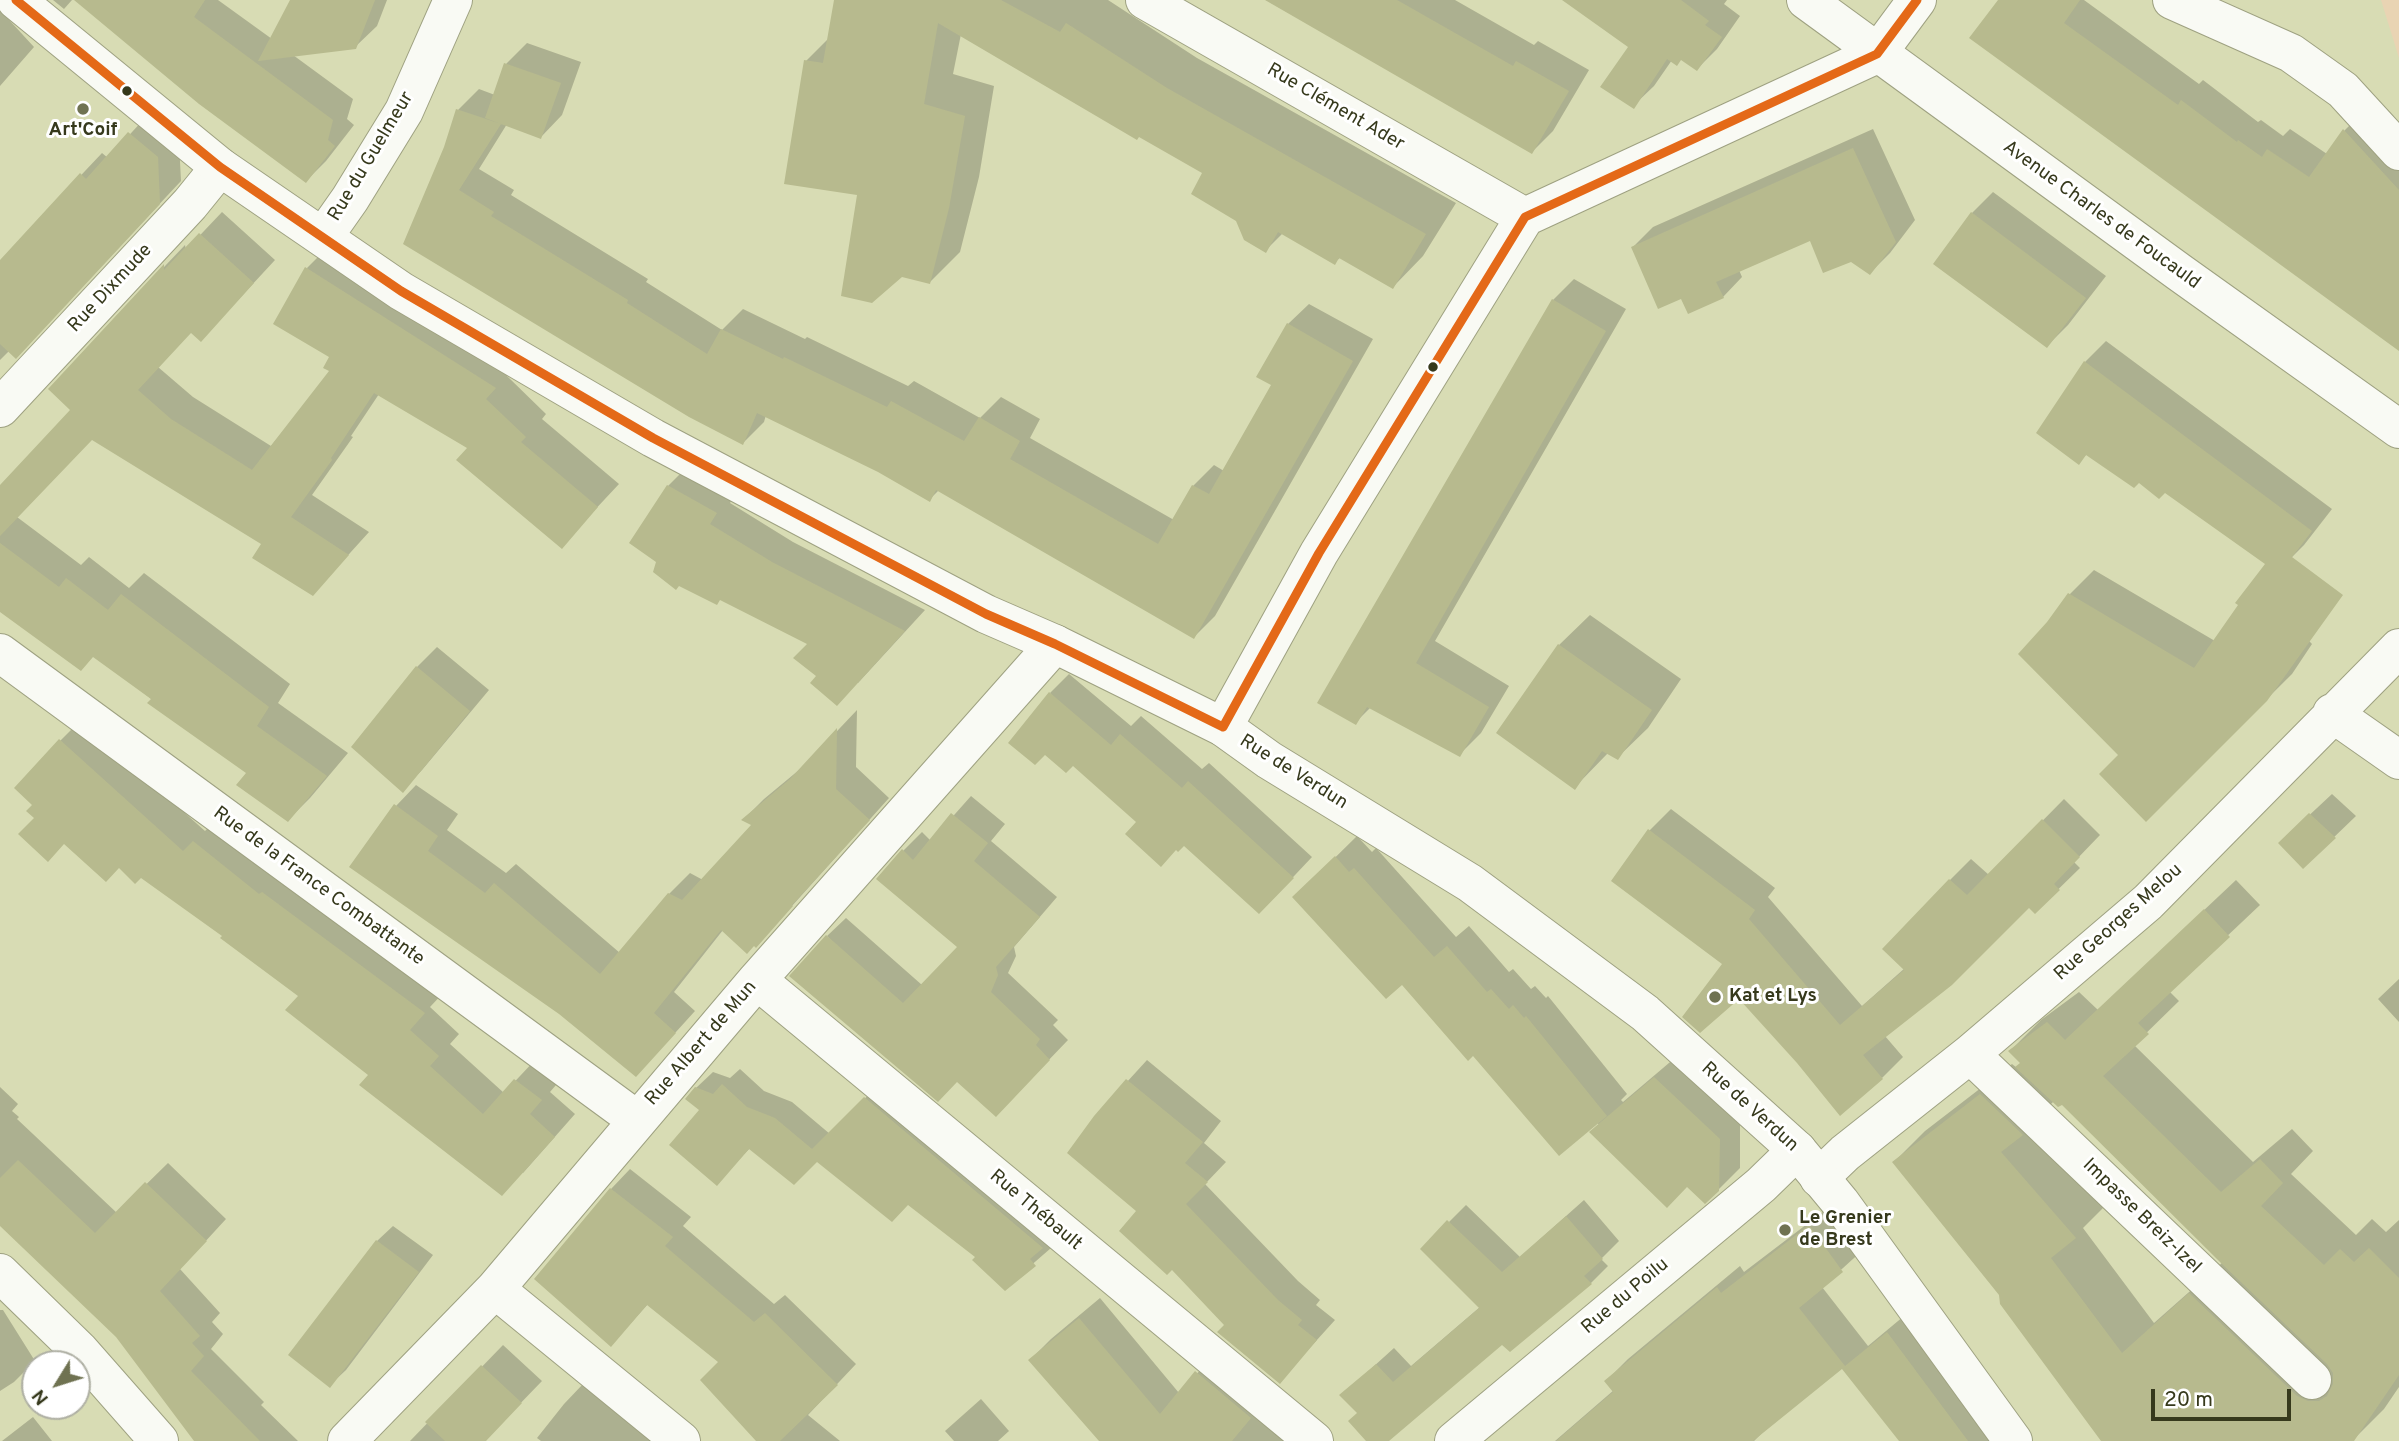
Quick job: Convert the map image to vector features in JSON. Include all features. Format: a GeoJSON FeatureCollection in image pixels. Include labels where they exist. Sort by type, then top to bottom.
{"type":"FeatureCollection","features":[{"type":"Feature","properties":{"kind":"street","name":"Rue de Verdun"},"geometry":{"type":"LineString","coordinates":[[16,0],[220,167],[401,291],[653,438],[986,614],[1055,644],[1223,727],[1269,760],[1470,883],[1644,1013],[1808,1164],[1840,1202],[2013,1441]]}},
{"type":"Feature","properties":{"kind":"street","name":"Rue du Guelmeur"},"geometry":{"type":"LineString","coordinates":[[324,236],[351,199],[404,111],[453,0]]}},
{"type":"Feature","properties":{"kind":"street","name":"Rue Clément Ader"},"geometry":{"type":"LineString","coordinates":[[1145,0],[1525,217]]}},
{"type":"Feature","properties":{"kind":"street","name":"Avenue Charles de Foucauld"},"geometry":{"type":"LineString","coordinates":[[1806,0],[1877,54],[2399,429]]}},
{"type":"Feature","properties":{"kind":"street"},"geometry":{"type":"LineString","coordinates":[[1223,727],[1320,553],[1525,217],[1877,54],[1917,0]]}},
{"type":"Feature","properties":{"kind":"street"},"geometry":{"type":"LineString","coordinates":[[2172,0],[2291,53],[2343,90],[2399,150]]}},
{"type":"Feature","properties":{"kind":"street","name":"Rue Dixmude"},"geometry":{"type":"LineString","coordinates":[[0,408],[190,204],[220,167]]}},
{"type":"Feature","properties":{"kind":"street","name":"Rue Albert de Mun"},"geometry":{"type":"LineString","coordinates":[[347,1441],[495,1289],[757,980],[1055,644]]}},
{"type":"Feature","properties":{"kind":"street","name":"Rue Georges Melou"},"geometry":{"type":"LineString","coordinates":[[1808,1164],[1845,1153],[1970,1054],[2148,902],[2399,648]]}},
{"type":"Feature","properties":{"kind":"street","name":"Rue de la France Combattante"},"geometry":{"type":"LineString","coordinates":[[0,653],[637,1120]]}},
{"type":"Feature","properties":{"kind":"street"},"geometry":{"type":"LineString","coordinates":[[2332,713],[2399,760]]}},
{"type":"Feature","properties":{"kind":"street","name":"Rue Thébault"},"geometry":{"type":"LineString","coordinates":[[757,980],[1314,1441]]}},
{"type":"Feature","properties":{"kind":"street","name":"Impasse Breiz-Izel"},"geometry":{"type":"LineString","coordinates":[[1970,1054],[2312,1380]]}},
{"type":"Feature","properties":{"kind":"street","name":"Rue du Poilu"},"geometry":{"type":"LineString","coordinates":[[1454,1441],[1761,1185],[1808,1164]]}},
{"type":"Feature","properties":{"kind":"street"},"geometry":{"type":"LineString","coordinates":[[0,1273],[79,1350],[159,1441]]}},
{"type":"Feature","properties":{"kind":"street"},"geometry":{"type":"LineString","coordinates":[[495,1289],[681,1441]]}},
{"type":"Feature","properties":{"kind":"shaded area"},"geometry":{"type":"Polygon","coordinates":[[[2381,0],[2399,0],[2399,58],[2381,0]]]}},
{"type":"Feature","properties":{"kind":"building"},"geometry":{"type":"Polygon","coordinates":[[[74,0],[205,0],[194,17],[333,120],[328,140],[335,146],[306,183],[199,104],[74,0]]]}},
{"type":"Feature","properties":{"kind":"building"},"geometry":{"type":"Polygon","coordinates":[[[290,0],[375,0],[356,49],[258,61],[290,0]]]}},
{"type":"Feature","properties":{"kind":"building"},"geometry":{"type":"Polygon","coordinates":[[[834,0],[1001,0],[1060,32],[1066,23],[1167,88],[1426,234],[1393,289],[1339,258],[1335,265],[1278,232],[1266,253],[1244,240],[1236,221],[1191,194],[1202,173],[1139,137],[1137,140],[938,23],[924,104],[965,116],[949,208],[930,284],[902,277],[872,303],[841,296],[857,195],[784,184],[804,60],[823,63],[834,0]]]}},
{"type":"Feature","properties":{"kind":"building"},"geometry":{"type":"Polygon","coordinates":[[[1265,0],[1397,0],[1513,66],[1516,61],[1569,91],[1532,154],[1265,0]]]}},
{"type":"Feature","properties":{"kind":"building"},"geometry":{"type":"Polygon","coordinates":[[[1562,0],[1681,0],[1709,21],[1705,25],[1722,37],[1697,71],[1681,60],[1677,66],[1667,59],[1634,109],[1600,87],[1628,47],[1562,0]]]}},
{"type":"Feature","properties":{"kind":"building"},"geometry":{"type":"Polygon","coordinates":[[[1998,0],[2080,0],[2064,23],[2178,105],[2181,100],[2237,142],[2238,140],[2262,157],[2267,149],[2309,177],[2343,129],[2399,190],[2399,351],[1969,38],[1998,0]]]}},
{"type":"Feature","properties":{"kind":"building"},"geometry":{"type":"Polygon","coordinates":[[[504,63],[561,83],[541,139],[485,118],[504,63]]]}},
{"type":"Feature","properties":{"kind":"building"},"geometry":{"type":"Polygon","coordinates":[[[456,109],[501,124],[459,190],[494,212],[491,216],[628,300],[627,303],[707,354],[721,329],[887,407],[891,401],[964,441],[979,417],[1020,441],[1010,459],[1158,544],[1192,485],[1209,494],[1271,385],[1256,377],[1287,323],[1353,361],[1194,639],[936,490],[930,502],[878,472],[757,413],[743,445],[689,417],[403,244],[444,147],[456,109]]]}},
{"type":"Feature","properties":{"kind":"building"},"geometry":{"type":"Polygon","coordinates":[[[128,132],[158,157],[160,204],[16,359],[0,344],[0,260],[80,173],[86,179],[128,132]]]}},
{"type":"Feature","properties":{"kind":"building"},"geometry":{"type":"Polygon","coordinates":[[[1853,148],[1896,242],[1870,275],[1851,262],[1823,273],[1810,241],[1716,282],[1724,298],[1688,314],[1681,299],[1658,309],[1631,247],[1853,148]]]}},
{"type":"Feature","properties":{"kind":"building"},"geometry":{"type":"Polygon","coordinates":[[[1971,212],[2086,298],[2047,348],[1933,264],[1971,212]]]}},
{"type":"Feature","properties":{"kind":"building"},"geometry":{"type":"Polygon","coordinates":[[[199,233],[254,283],[201,342],[191,333],[138,390],[171,419],[252,470],[329,371],[323,368],[329,357],[273,324],[305,267],[496,388],[486,399],[526,437],[521,442],[598,507],[562,549],[456,460],[467,448],[374,393],[332,460],[291,517],[349,555],[313,596],[252,558],[261,544],[92,440],[0,536],[0,485],[70,410],[48,389],[164,264],[164,270],[199,233]]]}},
{"type":"Feature","properties":{"kind":"building"},"geometry":{"type":"Polygon","coordinates":[[[1552,299],[1606,331],[1416,663],[1489,707],[1460,757],[1367,707],[1356,725],[1317,703],[1552,299]]]}},
{"type":"Feature","properties":{"kind":"building"},"geometry":{"type":"Polygon","coordinates":[[[2084,361],[2312,531],[2292,557],[2343,595],[2267,701],[2146,822],[2099,774],[2118,755],[2018,654],[2047,622],[2068,593],[2194,668],[2238,605],[2235,603],[2265,564],[2165,493],[2159,499],[2139,483],[2134,488],[2086,455],[2079,465],[2036,433],[2084,361]]]}},
{"type":"Feature","properties":{"kind":"building"},"geometry":{"type":"Polygon","coordinates":[[[667,485],[717,513],[710,524],[772,562],[905,631],[837,706],[810,683],[816,676],[793,658],[807,644],[720,600],[717,605],[679,586],[676,590],[653,572],[656,562],[629,543],[667,485]]]}},
{"type":"Feature","properties":{"kind":"building"},"geometry":{"type":"Polygon","coordinates":[[[0,543],[59,587],[66,578],[108,610],[121,594],[269,707],[257,726],[327,776],[288,822],[236,785],[246,773],[147,703],[151,699],[93,657],[81,671],[0,612],[0,543]]]}},
{"type":"Feature","properties":{"kind":"building"},"geometry":{"type":"Polygon","coordinates":[[[1558,644],[1652,710],[1618,760],[1602,751],[1575,790],[1496,733],[1558,644]]]}},
{"type":"Feature","properties":{"kind":"building"},"geometry":{"type":"Polygon","coordinates":[[[416,666],[470,711],[403,793],[351,747],[416,666]]]}},
{"type":"Feature","properties":{"kind":"building"},"geometry":{"type":"Polygon","coordinates":[[[1049,692],[1111,745],[1120,734],[1182,788],[1188,781],[1294,878],[1259,914],[1184,846],[1178,852],[1176,850],[1161,867],[1125,834],[1136,822],[1073,766],[1066,773],[1045,755],[1035,765],[1008,743],[1049,692]]]}},
{"type":"Feature","properties":{"kind":"building"},"geometry":{"type":"Polygon","coordinates":[[[837,728],[836,789],[870,820],[756,948],[754,946],[747,954],[721,930],[654,1013],[676,1033],[636,1077],[559,1014],[349,867],[394,804],[438,836],[428,851],[485,893],[494,883],[600,974],[668,893],[682,900],[751,825],[741,820],[790,779],[837,728]]]}},
{"type":"Feature","properties":{"kind":"building"},"geometry":{"type":"Polygon","coordinates":[[[59,739],[183,851],[193,841],[259,894],[262,892],[425,1013],[410,1030],[439,1056],[430,1066],[483,1114],[514,1079],[542,1100],[530,1114],[555,1137],[502,1196],[359,1085],[368,1075],[285,1010],[298,996],[220,938],[222,936],[141,878],[135,884],[119,868],[106,882],[64,844],[48,862],[18,834],[34,818],[26,811],[32,805],[14,788],[59,739]]]}},
{"type":"Feature","properties":{"kind":"building"},"geometry":{"type":"Polygon","coordinates":[[[951,813],[988,843],[974,861],[1040,917],[996,967],[998,975],[991,992],[1040,1039],[1036,1045],[1050,1060],[996,1117],[957,1082],[938,1102],[789,976],[826,935],[903,1003],[957,947],[876,879],[902,849],[913,860],[951,813]]]}},
{"type":"Feature","properties":{"kind":"building"},"geometry":{"type":"Polygon","coordinates":[[[2309,813],[2336,838],[2303,869],[2278,843],[2309,813]]]}},
{"type":"Feature","properties":{"kind":"building"},"geometry":{"type":"Polygon","coordinates":[[[2042,819],[2080,857],[2054,884],[2060,890],[2035,914],[2029,908],[1952,985],[1863,1055],[1883,1079],[1840,1116],[1739,999],[1700,1033],[1682,1017],[1722,964],[1611,881],[1648,829],[1755,910],[1749,919],[1840,1025],[1904,970],[1882,949],[1949,879],[1967,895],[2042,819]]]}},
{"type":"Feature","properties":{"kind":"building"},"geometry":{"type":"Polygon","coordinates":[[[1335,856],[1349,872],[1354,868],[1434,957],[1447,946],[1487,992],[1491,989],[1509,1009],[1513,1005],[1524,1018],[1526,1016],[1607,1116],[1559,1156],[1473,1056],[1468,1061],[1402,985],[1386,999],[1292,897],[1335,856]]]}},
{"type":"Feature","properties":{"kind":"building"},"geometry":{"type":"Polygon","coordinates":[[[2204,909],[2230,937],[2138,1023],[2149,1034],[2103,1076],[2221,1192],[2260,1159],[2283,1183],[2261,1206],[2324,1265],[2340,1249],[2354,1262],[2369,1248],[2399,1278],[2399,1375],[2354,1441],[2101,1441],[2000,1304],[1999,1295],[1892,1162],[1980,1094],[2023,1135],[2001,1152],[2076,1238],[2051,1258],[2122,1353],[2189,1293],[2297,1396],[2308,1401],[2319,1401],[2327,1396],[2333,1384],[2333,1373],[2327,1364],[2062,1105],[2058,1107],[2015,1067],[2020,1063],[2008,1051],[2047,1022],[2065,1040],[2204,909]]]}},
{"type":"Feature","properties":{"kind":"building"},"geometry":{"type":"Polygon","coordinates":[[[1654,1077],[1720,1139],[1719,1191],[1705,1204],[1687,1187],[1667,1208],[1589,1132],[1654,1077]]]}},
{"type":"Feature","properties":{"kind":"building"},"geometry":{"type":"Polygon","coordinates":[[[1126,1079],[1203,1142],[1185,1163],[1208,1182],[1186,1204],[1278,1300],[1302,1320],[1298,1325],[1317,1340],[1280,1384],[1217,1332],[1224,1325],[1172,1270],[1167,1275],[1119,1231],[1136,1211],[1067,1153],[1126,1079]]]}},
{"type":"Feature","properties":{"kind":"building"},"geometry":{"type":"Polygon","coordinates":[[[722,1084],[747,1107],[775,1118],[812,1149],[864,1097],[1043,1248],[1030,1259],[1036,1266],[1005,1291],[972,1260],[975,1257],[908,1205],[892,1222],[817,1162],[794,1185],[749,1149],[717,1186],[669,1145],[699,1110],[685,1099],[695,1087],[713,1094],[722,1084]]]}},
{"type":"Feature","properties":{"kind":"building"},"geometry":{"type":"Polygon","coordinates":[[[18,1160],[95,1233],[145,1182],[207,1241],[160,1291],[200,1336],[192,1343],[204,1356],[191,1371],[260,1441],[194,1441],[116,1337],[0,1226],[0,1178],[18,1160]]]}},
{"type":"Feature","properties":{"kind":"building"},"geometry":{"type":"Polygon","coordinates":[[[610,1188],[673,1237],[665,1246],[754,1322],[765,1313],[838,1385],[780,1441],[756,1441],[700,1380],[718,1362],[647,1305],[611,1347],[534,1279],[610,1188]]]}},
{"type":"Feature","properties":{"kind":"building"},"geometry":{"type":"Polygon","coordinates":[[[1566,1216],[1603,1259],[1584,1276],[1592,1284],[1510,1352],[1502,1345],[1389,1441],[1366,1441],[1348,1421],[1357,1413],[1339,1395],[1376,1364],[1393,1382],[1479,1308],[1420,1249],[1447,1220],[1502,1272],[1566,1216]]]}},
{"type":"Feature","properties":{"kind":"building"},"geometry":{"type":"Polygon","coordinates":[[[1809,1225],[1843,1272],[1799,1308],[1845,1366],[1887,1332],[1968,1441],[1899,1441],[1842,1369],[1753,1441],[1556,1441],[1613,1392],[1604,1381],[1717,1287],[1721,1293],[1809,1225]]]}},
{"type":"Feature","properties":{"kind":"building"},"geometry":{"type":"Polygon","coordinates":[[[376,1240],[419,1272],[330,1388],[288,1355],[376,1240]]]}},
{"type":"Feature","properties":{"kind":"building"},"geometry":{"type":"Polygon","coordinates":[[[1079,1318],[1160,1414],[1195,1371],[1251,1418],[1232,1441],[1099,1441],[1028,1360],[1079,1318]]]}},
{"type":"Feature","properties":{"kind":"building"},"geometry":{"type":"Polygon","coordinates":[[[481,1365],[522,1403],[486,1441],[445,1441],[425,1422],[481,1365]]]}},
{"type":"Feature","properties":{"kind":"transit line"},"geometry":{"type":"LineString","coordinates":[[16,0],[220,167],[401,291],[653,438],[986,614],[1055,644],[1223,727]]}},
{"type":"Feature","properties":{"kind":"transit line"},"geometry":{"type":"LineString","coordinates":[[1223,727],[1319,553],[1525,217],[1877,54],[1917,0]]}},
{"type":"Feature","properties":{"kind":"place","name":"Art'Coif"},"geometry":{"type":"Point","coordinates":[83,109]}},
{"type":"Feature","properties":{"kind":"place","name":"Kat et Lys"},"geometry":{"type":"Point","coordinates":[1715,997]}},
{"type":"Feature","properties":{"kind":"place","name":"Le Grenier de Brest"},"geometry":{"type":"Point","coordinates":[1785,1230]}}]}
